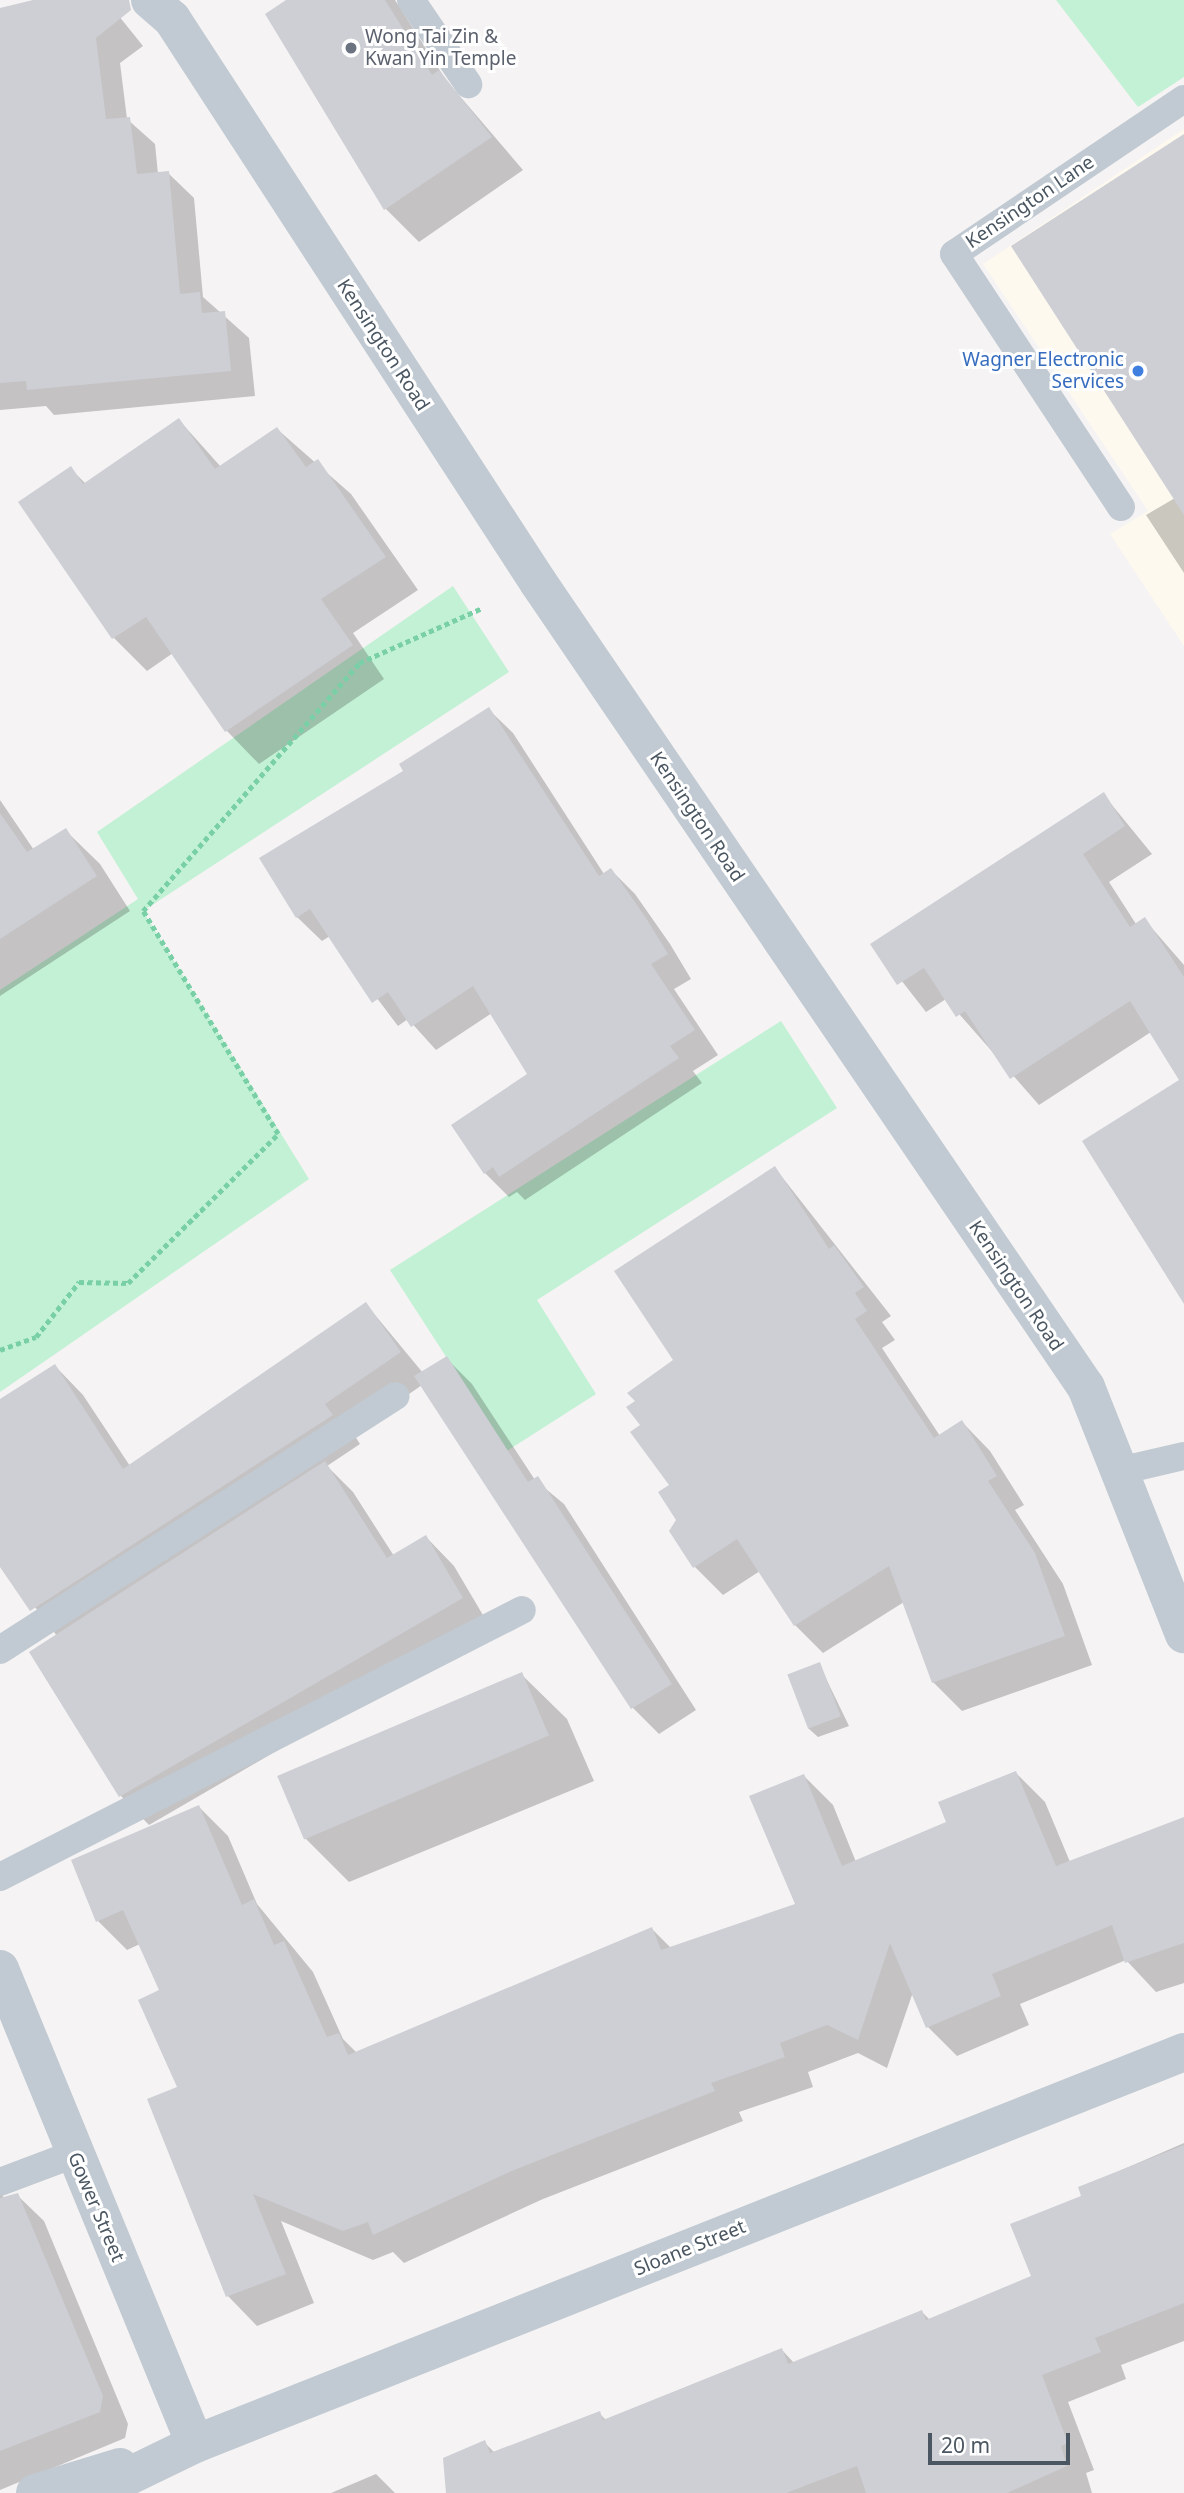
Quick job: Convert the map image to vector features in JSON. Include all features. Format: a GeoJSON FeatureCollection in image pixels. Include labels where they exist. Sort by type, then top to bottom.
{"type":"FeatureCollection","features":[{"type":"Feature","properties":{"kind":"street","name":"Kensington Road"},"geometry":{"type":"LineString","coordinates":[[164,6],[545,594],[1086,1387],[1184,1634]]}},
{"type":"Feature","properties":{"kind":"street","name":"Gower Street"},"geometry":{"type":"LineString","coordinates":[[0,1969],[195,2444]]}},
{"type":"Feature","properties":{"kind":"street","name":"Sloane Street"},"geometry":{"type":"LineString","coordinates":[[94,2493],[195,2444],[1184,2052]]}},
{"type":"Feature","properties":{"kind":"street","name":"Sloane Street"},"geometry":{"type":"LineString","coordinates":[[35,2493],[195,2444]]}},
{"type":"Feature","properties":{"kind":"lane"},"geometry":{"type":"LineString","coordinates":[[411,0],[468,84]]}},
{"type":"Feature","properties":{"kind":"lane","name":"Kensington Lane"},"geometry":{"type":"LineString","coordinates":[[1121,507],[954,254],[1184,99]]}},
{"type":"Feature","properties":{"kind":"lane"},"geometry":{"type":"LineString","coordinates":[[0,1650],[396,1396]]}},
{"type":"Feature","properties":{"kind":"lane"},"geometry":{"type":"LineString","coordinates":[[1119,1471],[1184,1456]]}},
{"type":"Feature","properties":{"kind":"lane"},"geometry":{"type":"LineString","coordinates":[[0,1877],[522,1610]]}},
{"type":"Feature","properties":{"kind":"lane"},"geometry":{"type":"LineString","coordinates":[[0,2182],[74,2154]]}},
{"type":"Feature","properties":{"kind":"path"},"geometry":{"type":"LineString","coordinates":[[0,1350],[36,1337],[79,1282],[128,1283],[278,1134],[143,911],[359,663],[480,609]]}},
{"type":"Feature","properties":{"kind":"shaded area","name":"Wagner Electronic Services"},"geometry":{"type":"Polygon","coordinates":[[[1184,129],[1184,646],[1110,534],[1148,511],[983,264],[1184,129]]]}},
{"type":"Feature","properties":{"kind":"green space"},"geometry":{"type":"Polygon","coordinates":[[[1056,0],[1184,0],[1184,77],[1138,107],[1056,0]]]}},
{"type":"Feature","properties":{"kind":"green space"},"geometry":{"type":"Polygon","coordinates":[[[453,586],[509,672],[143,911],[309,1179],[0,1392],[0,990],[138,899],[97,832],[453,586]]]}},
{"type":"Feature","properties":{"kind":"green space"},"geometry":{"type":"Polygon","coordinates":[[[781,1021],[837,1108],[537,1300],[596,1394],[507,1451],[390,1270],[781,1021]]]}},
{"type":"Feature","properties":{"kind":"building"},"geometry":{"type":"Polygon","coordinates":[[[33,0],[129,0],[131,10],[96,38],[106,119],[130,117],[137,174],[169,171],[180,294],[200,292],[202,313],[225,311],[231,371],[27,390],[26,381],[0,383],[0,8],[33,0]]]}},
{"type":"Feature","properties":{"kind":"building"},"geometry":{"type":"Polygon","coordinates":[[[286,0],[385,0],[432,75],[439,70],[492,137],[384,210],[265,14],[286,0]]]}},
{"type":"Feature","properties":{"kind":"building","name":"Wagner Electronic Services"},"geometry":{"type":"Polygon","coordinates":[[[1184,134],[1184,515],[1011,246],[1184,134]]]}},
{"type":"Feature","properties":{"kind":"building"},"geometry":{"type":"Polygon","coordinates":[[[179,418],[215,469],[277,427],[306,467],[318,459],[386,557],[321,599],[353,645],[225,732],[146,617],[112,639],[18,502],[71,466],[83,484],[179,418]]]}},
{"type":"Feature","properties":{"kind":"building"},"geometry":{"type":"Polygon","coordinates":[[[489,707],[599,876],[611,868],[646,918],[668,954],[651,964],[695,1030],[670,1046],[679,1058],[499,1177],[493,1167],[484,1174],[451,1125],[527,1074],[473,986],[411,1027],[388,992],[372,1003],[310,909],[296,918],[259,858],[403,771],[399,764],[489,707]]]}},
{"type":"Feature","properties":{"kind":"building"},"geometry":{"type":"Polygon","coordinates":[[[1104,792],[1125,826],[1083,854],[1130,927],[1145,917],[1184,977],[1184,1304],[1082,1141],[1179,1080],[1130,1001],[1010,1079],[965,1011],[956,1017],[924,968],[897,985],[870,944],[1104,792]]]}},
{"type":"Feature","properties":{"kind":"building"},"geometry":{"type":"Polygon","coordinates":[[[0,813],[27,852],[66,828],[97,876],[0,939],[0,813]]]}},
{"type":"Feature","properties":{"kind":"building"},"geometry":{"type":"Polygon","coordinates":[[[775,1166],[829,1249],[834,1245],[864,1287],[855,1293],[867,1311],[855,1319],[934,1438],[962,1420],[997,1476],[988,1481],[1035,1553],[1065,1636],[932,1683],[889,1566],[794,1626],[737,1539],[693,1568],[669,1531],[676,1520],[658,1492],[669,1485],[630,1432],[640,1425],[626,1407],[635,1401],[627,1393],[673,1360],[614,1271],[775,1166]]]}},
{"type":"Feature","properties":{"kind":"building"},"geometry":{"type":"Polygon","coordinates":[[[366,1302],[401,1352],[325,1404],[333,1415],[30,1611],[0,1567],[0,1399],[55,1364],[123,1469],[366,1302]]]}},
{"type":"Feature","properties":{"kind":"building"},"geometry":{"type":"Polygon","coordinates":[[[447,1356],[528,1482],[538,1476],[672,1684],[631,1709],[414,1376],[447,1356]]]}},
{"type":"Feature","properties":{"kind":"building"},"geometry":{"type":"Polygon","coordinates":[[[325,1461],[387,1558],[426,1535],[463,1598],[119,1797],[29,1652],[325,1461]]]}},
{"type":"Feature","properties":{"kind":"building"},"geometry":{"type":"Polygon","coordinates":[[[820,1662],[841,1716],[808,1729],[787,1675],[820,1662]]]}},
{"type":"Feature","properties":{"kind":"building"},"geometry":{"type":"Polygon","coordinates":[[[522,1672],[549,1736],[304,1839],[277,1776],[522,1672]]]}},
{"type":"Feature","properties":{"kind":"building"},"geometry":{"type":"Polygon","coordinates":[[[1016,1771],[1056,1866],[1184,1817],[1184,1943],[1125,1963],[1112,1925],[992,1974],[1001,1996],[926,2028],[890,1943],[858,2040],[827,2025],[780,2043],[785,2057],[711,2083],[715,2091],[514,2170],[373,2235],[368,2222],[343,2231],[253,2194],[286,2274],[226,2297],[147,2099],[177,2087],[138,2000],[159,1990],[123,1910],[96,1922],[71,1860],[199,1805],[242,1905],[254,1899],[274,1945],[284,1941],[327,2037],[339,2033],[348,2055],[652,1927],[661,1950],[795,1904],[749,1796],[804,1774],[842,1866],[946,1822],[938,1802],[1016,1771]]]}},
{"type":"Feature","properties":{"kind":"building"},"geometry":{"type":"Polygon","coordinates":[[[1184,2145],[1184,2303],[1095,2338],[1101,2352],[1042,2375],[1068,2443],[1061,2446],[1067,2466],[1007,2493],[866,2493],[857,2466],[786,2493],[446,2493],[443,2458],[485,2440],[490,2453],[600,2411],[603,2420],[782,2348],[788,2364],[922,2310],[926,2320],[1031,2276],[1010,2224],[1081,2196],[1078,2187],[1184,2145]]]}},
{"type":"Feature","properties":{"kind":"building"},"geometry":{"type":"Polygon","coordinates":[[[18,2193],[103,2396],[100,2412],[0,2451],[0,2198],[18,2193]]]}},
{"type":"Feature","properties":{"kind":"place","name":"Wong Tai Zin & Kwan Yin Temple"},"geometry":{"type":"Point","coordinates":[351,48]}},
{"type":"Feature","properties":{"kind":"place","name":"Wagner Electronic Services"},"geometry":{"type":"Point","coordinates":[1138,371]}}]}
